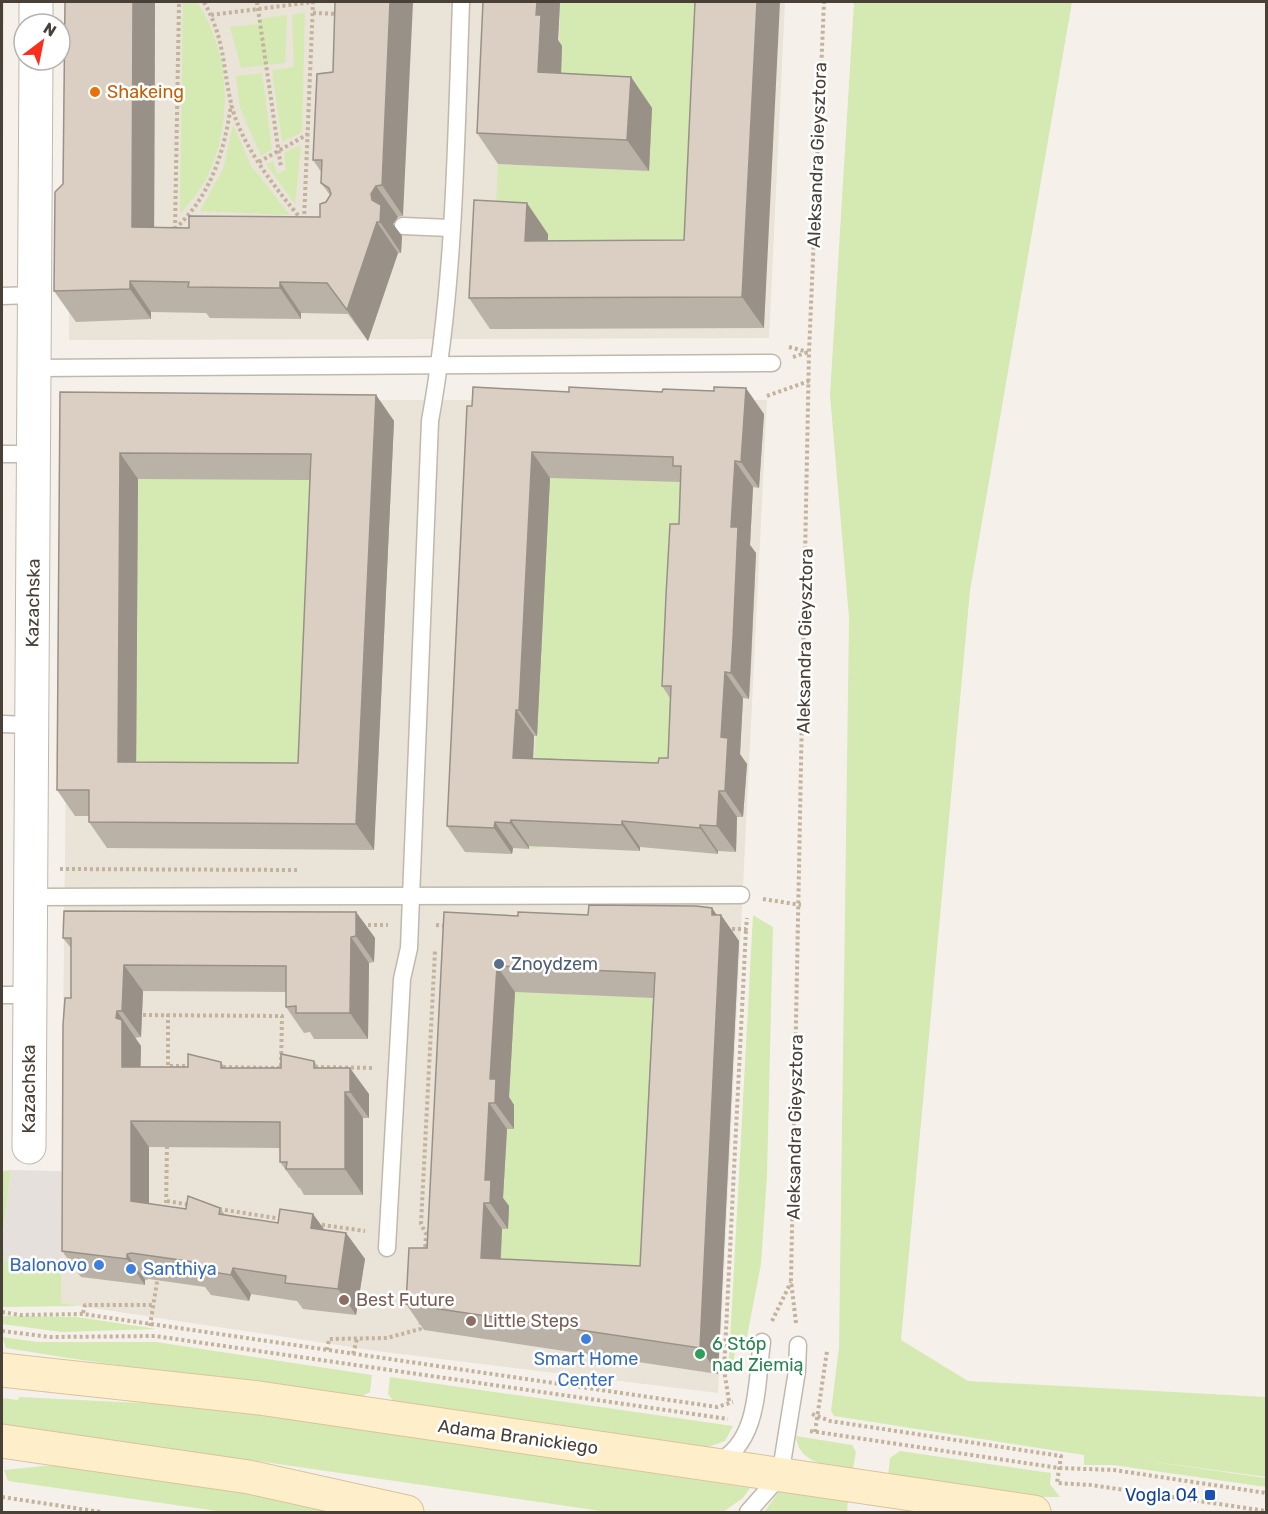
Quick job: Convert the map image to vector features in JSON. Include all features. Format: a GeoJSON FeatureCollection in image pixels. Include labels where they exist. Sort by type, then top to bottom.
{"type":"FeatureCollection","features":[{"type":"Feature","properties":{"kind":"main road","name":"Adama Branickiego"},"geometry":{"type":"LineString","coordinates":[[2,1370],[259,1398],[1034,1512]]}},
{"type":"Feature","properties":{"kind":"main road"},"geometry":{"type":"LineString","coordinates":[[2,1441],[249,1477],[407,1512]]}},
{"type":"Feature","properties":{"kind":"street","name":"Kazachska"},"geometry":{"type":"LineString","coordinates":[[29,1147],[16,995],[30,897],[17,725],[34,454],[36,72]]}},
{"type":"Feature","properties":{"kind":"lane"},"geometry":{"type":"LineString","coordinates":[[387,1248],[402,980],[409,948],[430,421],[441,367],[461,2]]}},
{"type":"Feature","properties":{"kind":"lane"},"geometry":{"type":"LineString","coordinates":[[403,226],[450,228]]}},
{"type":"Feature","properties":{"kind":"lane"},"geometry":{"type":"LineString","coordinates":[[2,296],[35,295]]}},
{"type":"Feature","properties":{"kind":"lane"},"geometry":{"type":"LineString","coordinates":[[35,368],[772,363]]}},
{"type":"Feature","properties":{"kind":"lane"},"geometry":{"type":"LineString","coordinates":[[2,454],[34,454]]}},
{"type":"Feature","properties":{"kind":"lane"},"geometry":{"type":"LineString","coordinates":[[30,897],[747,896]]}},
{"type":"Feature","properties":{"kind":"lane"},"geometry":{"type":"LineString","coordinates":[[712,1465],[730,1456],[737,1448],[750,1422],[762,1342]]}},
{"type":"Feature","properties":{"kind":"lane"},"geometry":{"type":"LineString","coordinates":[[748,1512],[780,1476],[797,1371],[798,1345]]}},
{"type":"Feature","properties":{"kind":"path"},"geometry":{"type":"LineString","coordinates":[[175,229],[179,2]]}},
{"type":"Feature","properties":{"kind":"path"},"geometry":{"type":"LineString","coordinates":[[169,235],[211,183],[225,142],[231,104],[225,58],[212,15],[204,2]]}},
{"type":"Feature","properties":{"kind":"path"},"geometry":{"type":"LineString","coordinates":[[257,2],[281,168]]}},
{"type":"Feature","properties":{"kind":"path"},"geometry":{"type":"LineString","coordinates":[[212,15],[313,2],[304,223],[268,179],[231,104]]}},
{"type":"Feature","properties":{"kind":"path","name":"Aleksandra Gieysztora"},"geometry":{"type":"LineString","coordinates":[[798,1345],[791,1281],[801,905],[808,381],[824,2]]}},
{"type":"Feature","properties":{"kind":"path"},"geometry":{"type":"LineString","coordinates":[[313,13],[342,14]]}},
{"type":"Feature","properties":{"kind":"path"},"geometry":{"type":"LineString","coordinates":[[259,162],[308,134]]}},
{"type":"Feature","properties":{"kind":"path"},"geometry":{"type":"LineString","coordinates":[[307,148],[317,148]]}},
{"type":"Feature","properties":{"kind":"path"},"geometry":{"type":"LineString","coordinates":[[767,396],[808,381]]}},
{"type":"Feature","properties":{"kind":"path"},"geometry":{"type":"LineString","coordinates":[[2,1312],[20,1315],[83,1314],[150,1326],[717,1407],[729,1401],[724,1370],[747,896],[801,905]]}},
{"type":"Feature","properties":{"kind":"path"},"geometry":{"type":"LineString","coordinates":[[360,925],[460,926]]}},
{"type":"Feature","properties":{"kind":"path"},"geometry":{"type":"LineString","coordinates":[[435,937],[436,925]]}},
{"type":"Feature","properties":{"kind":"path"},"geometry":{"type":"LineString","coordinates":[[722,928],[746,929]]}},
{"type":"Feature","properties":{"kind":"path"},"geometry":{"type":"LineString","coordinates":[[425,1258],[426,1234],[421,1224],[435,949]]}},
{"type":"Feature","properties":{"kind":"path"},"geometry":{"type":"LineString","coordinates":[[168,1014],[168,1077]]}},
{"type":"Feature","properties":{"kind":"path"},"geometry":{"type":"LineString","coordinates":[[126,1015],[282,1016],[281,1068]]}},
{"type":"Feature","properties":{"kind":"path"},"geometry":{"type":"LineString","coordinates":[[168,1066],[202,1066]]}},
{"type":"Feature","properties":{"kind":"path"},"geometry":{"type":"LineString","coordinates":[[213,1066],[292,1068]]}},
{"type":"Feature","properties":{"kind":"path"},"geometry":{"type":"LineString","coordinates":[[303,1067],[374,1068]]}},
{"type":"Feature","properties":{"kind":"path"},"geometry":{"type":"LineString","coordinates":[[165,1212],[167,1133]]}},
{"type":"Feature","properties":{"kind":"path"},"geometry":{"type":"LineString","coordinates":[[167,1201],[201,1206]]}},
{"type":"Feature","properties":{"kind":"path"},"geometry":{"type":"LineString","coordinates":[[213,1208],[294,1221]]}},
{"type":"Feature","properties":{"kind":"path"},"geometry":{"type":"LineString","coordinates":[[306,1223],[365,1231]]}},
{"type":"Feature","properties":{"kind":"path"},"geometry":{"type":"LineString","coordinates":[[150,1326],[159,1269]]}},
{"type":"Feature","properties":{"kind":"path","name":"Aleksandra Gieysztora"},"geometry":{"type":"LineString","coordinates":[[762,1342],[791,1281]]}},
{"type":"Feature","properties":{"kind":"path"},"geometry":{"type":"LineString","coordinates":[[83,1314],[85,1305],[153,1305]]}},
{"type":"Feature","properties":{"kind":"path"},"geometry":{"type":"LineString","coordinates":[[327,1350],[329,1339],[387,1338],[420,1329],[421,1318]]}},
{"type":"Feature","properties":{"kind":"path"},"geometry":{"type":"LineString","coordinates":[[2,1331],[50,1337],[155,1336],[750,1422]]}},
{"type":"Feature","properties":{"kind":"path"},"geometry":{"type":"LineString","coordinates":[[353,1354],[357,1339]]}},
{"type":"Feature","properties":{"kind":"path"},"geometry":{"type":"LineString","coordinates":[[815,1432],[827,1351]]}},
{"type":"Feature","properties":{"kind":"path"},"geometry":{"type":"LineString","coordinates":[[804,1413],[842,1423],[1061,1456],[1057,1483],[1091,1485],[1266,1511]]}},
{"type":"Feature","properties":{"kind":"path"},"geometry":{"type":"LineString","coordinates":[[788,1429],[1059,1468],[1114,1470],[1266,1492]]}},
{"type":"Feature","properties":{"kind":"path"},"geometry":{"type":"LineString","coordinates":[[2,1497],[101,1512]]}},
{"type":"Feature","properties":{"kind":"shaded area"},"geometry":{"type":"Polygon","coordinates":[[[2,2],[4,2],[2,306],[2,2]]]}},
{"type":"Feature","properties":{"kind":"shaded area"},"geometry":{"type":"Polygon","coordinates":[[[71,2],[785,2],[769,338],[69,340],[71,2]]]}},
{"type":"Feature","properties":{"kind":"shaded area"},"geometry":{"type":"Polygon","coordinates":[[[767,400],[718,1393],[384,1352],[60,1303],[70,402],[767,400]]]}},
{"type":"Feature","properties":{"kind":"shaded area"},"geometry":{"type":"Polygon","coordinates":[[[11,1170],[61,1171],[61,1267],[3,1260],[3,1233],[11,1170]]]}},
{"type":"Feature","properties":{"kind":"green space"},"geometry":{"type":"Polygon","coordinates":[[[183,2],[197,2],[208,21],[222,65],[225,88],[221,134],[216,156],[198,192],[180,214],[183,2]]]}},
{"type":"Feature","properties":{"kind":"green space"},"geometry":{"type":"Polygon","coordinates":[[[560,2],[719,2],[710,271],[495,231],[498,164],[649,171],[559,110],[560,2]]]}},
{"type":"Feature","properties":{"kind":"green space"},"geometry":{"type":"Polygon","coordinates":[[[854,2],[1072,2],[970,591],[901,1340],[968,1381],[1266,1397],[1266,1477],[1134,1459],[1266,1478],[1266,1487],[1113,1465],[1084,1465],[1084,1455],[834,1416],[831,1411],[839,1347],[849,618],[830,395],[854,2]]]}},
{"type":"Feature","properties":{"kind":"green space"},"geometry":{"type":"Polygon","coordinates":[[[305,12],[302,132],[282,142],[272,70],[294,67],[292,15],[305,12]]]}},
{"type":"Feature","properties":{"kind":"green space"},"geometry":{"type":"Polygon","coordinates":[[[287,15],[285,63],[241,68],[230,27],[258,24],[259,19],[287,15]]]}},
{"type":"Feature","properties":{"kind":"green space"},"geometry":{"type":"Polygon","coordinates":[[[262,73],[272,149],[261,156],[240,108],[236,76],[262,73]]]}},
{"type":"Feature","properties":{"kind":"green space"},"geometry":{"type":"Polygon","coordinates":[[[233,124],[251,166],[290,215],[200,211],[224,167],[233,124]]]}},
{"type":"Feature","properties":{"kind":"green space"},"geometry":{"type":"Polygon","coordinates":[[[301,145],[295,204],[266,164],[273,161],[277,174],[286,170],[284,153],[301,145]]]}},
{"type":"Feature","properties":{"kind":"green space"},"geometry":{"type":"Polygon","coordinates":[[[680,469],[686,784],[549,806],[546,847],[529,849],[543,621],[546,478],[680,469]]]}},
{"type":"Feature","properties":{"kind":"green space"},"geometry":{"type":"Polygon","coordinates":[[[138,479],[327,480],[341,790],[130,767],[137,663],[138,479]]]}},
{"type":"Feature","properties":{"kind":"green space"},"geometry":{"type":"Polygon","coordinates":[[[753,915],[773,927],[767,1176],[761,1264],[747,1337],[737,1335],[732,1374],[728,1373],[753,915]]]}},
{"type":"Feature","properties":{"kind":"green space"},"geometry":{"type":"Polygon","coordinates":[[[515,992],[673,999],[659,1292],[499,1284],[502,1229],[508,1229],[503,1206],[507,1129],[513,1129],[508,1105],[515,992]]]}},
{"type":"Feature","properties":{"kind":"green space"},"geometry":{"type":"Polygon","coordinates":[[[11,1170],[3,1233],[4,1260],[61,1267],[61,1303],[79,1306],[2,1307],[2,1171],[11,1170]]]}},
{"type":"Feature","properties":{"kind":"green space"},"geometry":{"type":"Polygon","coordinates":[[[2,1316],[77,1317],[157,1329],[62,1332],[2,1324],[2,1316]]]}},
{"type":"Feature","properties":{"kind":"green space"},"geometry":{"type":"Polygon","coordinates":[[[2,1337],[38,1342],[156,1342],[372,1375],[370,1392],[361,1397],[50,1355],[6,1348],[2,1337]]]}},
{"type":"Feature","properties":{"kind":"green space"},"geometry":{"type":"Polygon","coordinates":[[[390,1377],[733,1426],[725,1441],[708,1447],[394,1402],[388,1394],[390,1377]]]}},
{"type":"Feature","properties":{"kind":"green space"},"geometry":{"type":"Polygon","coordinates":[[[19,1397],[181,1405],[267,1415],[750,1488],[743,1498],[723,1512],[608,1512],[2,1424],[2,1398],[18,1400],[19,1397]]]}},
{"type":"Feature","properties":{"kind":"green space"},"geometry":{"type":"Polygon","coordinates":[[[796,1436],[852,1445],[856,1452],[853,1469],[826,1465],[809,1458],[798,1446],[796,1436]]]}},
{"type":"Feature","properties":{"kind":"green space"},"geometry":{"type":"Polygon","coordinates":[[[900,1451],[1051,1473],[1050,1484],[1060,1497],[1041,1497],[888,1475],[890,1458],[900,1451]]]}},
{"type":"Feature","properties":{"kind":"green space"},"geometry":{"type":"Polygon","coordinates":[[[73,1466],[260,1495],[329,1512],[224,1512],[8,1481],[4,1470],[73,1466]]]}},
{"type":"Feature","properties":{"kind":"green space"},"geometry":{"type":"Polygon","coordinates":[[[780,1490],[848,1501],[847,1512],[764,1512],[780,1490]]]}},
{"type":"Feature","properties":{"kind":"building"},"geometry":{"type":"Polygon","coordinates":[[[65,2],[133,2],[132,227],[189,228],[189,216],[320,217],[320,204],[326,202],[331,194],[329,188],[321,183],[322,160],[313,160],[317,74],[333,72],[335,2],[390,2],[382,185],[376,186],[371,194],[372,200],[381,205],[380,222],[377,222],[347,310],[327,283],[280,282],[280,288],[188,287],[189,282],[130,281],[130,289],[54,291],[55,192],[63,184],[64,72],[72,72],[72,12],[65,12],[65,2]]]}},
{"type":"Feature","properties":{"kind":"building"},"geometry":{"type":"Polygon","coordinates":[[[483,2],[537,2],[536,15],[541,15],[538,72],[631,77],[627,140],[477,133],[483,2]]]}},
{"type":"Feature","properties":{"kind":"building"},"geometry":{"type":"Polygon","coordinates":[[[695,2],[757,2],[742,297],[469,298],[474,200],[527,203],[525,241],[684,240],[695,2]]]}},
{"type":"Feature","properties":{"kind":"building"},"geometry":{"type":"Polygon","coordinates":[[[473,387],[569,392],[569,387],[662,392],[663,389],[714,391],[714,387],[746,388],[741,462],[735,461],[731,527],[738,527],[733,639],[731,673],[725,672],[721,737],[728,738],[725,791],[719,791],[717,826],[700,825],[700,828],[622,821],[622,825],[511,820],[510,823],[495,822],[494,828],[447,826],[467,406],[472,406],[473,387]],[[532,452],[519,710],[516,710],[513,758],[658,763],[659,758],[668,758],[671,686],[662,686],[666,595],[670,524],[679,524],[681,466],[673,466],[673,457],[532,452]]]}},
{"type":"Feature","properties":{"kind":"building"},"geometry":{"type":"Polygon","coordinates":[[[60,392],[376,395],[356,824],[89,822],[89,790],[57,790],[60,392]],[[120,453],[118,762],[298,763],[311,454],[120,453]]]}},
{"type":"Feature","properties":{"kind":"building"},"geometry":{"type":"Polygon","coordinates":[[[589,905],[696,906],[712,908],[712,915],[721,915],[700,1348],[406,1304],[409,1248],[427,1248],[444,912],[518,916],[518,912],[588,915],[589,905]],[[497,966],[490,1079],[496,1079],[495,1103],[489,1103],[485,1180],[491,1180],[490,1203],[484,1203],[481,1258],[640,1266],[655,973],[497,966]]]}},
{"type":"Feature","properties":{"kind":"building"},"geometry":{"type":"Polygon","coordinates":[[[64,911],[356,912],[356,936],[351,937],[350,1013],[296,1013],[296,1006],[286,1007],[286,966],[124,965],[122,1011],[117,1011],[116,1018],[122,1020],[122,1067],[188,1067],[188,1054],[221,1062],[221,1068],[281,1068],[281,1054],[314,1061],[314,1068],[350,1068],[350,1092],[345,1092],[345,1169],[286,1169],[287,1162],[280,1162],[280,1122],[131,1121],[131,1201],[186,1209],[188,1196],[220,1208],[219,1214],[278,1223],[280,1209],[313,1214],[311,1228],[346,1233],[338,1289],[285,1283],[286,1276],[233,1268],[231,1275],[193,1269],[194,1262],[131,1253],[127,1254],[127,1259],[62,1251],[63,1025],[65,998],[71,998],[71,938],[63,938],[64,911]]]}},
{"type":"Feature","properties":{"kind":"place","name":"Shakeing"},"geometry":{"type":"Point","coordinates":[95,92]}},
{"type":"Feature","properties":{"kind":"place","name":"Znoydzem"},"geometry":{"type":"Point","coordinates":[499,964]}},
{"type":"Feature","properties":{"kind":"place","name":"Balonovo"},"geometry":{"type":"Point","coordinates":[99,1265]}},
{"type":"Feature","properties":{"kind":"place","name":"Santhiya"},"geometry":{"type":"Point","coordinates":[131,1269]}},
{"type":"Feature","properties":{"kind":"place","name":"Best Future"},"geometry":{"type":"Point","coordinates":[344,1300]}},
{"type":"Feature","properties":{"kind":"place","name":"Little Steps"},"geometry":{"type":"Point","coordinates":[471,1321]}},
{"type":"Feature","properties":{"kind":"place","name":"Smart Home Center"},"geometry":{"type":"Point","coordinates":[586,1339]}},
{"type":"Feature","properties":{"kind":"place","name":"6 Stóp nad Ziemią"},"geometry":{"type":"Point","coordinates":[700,1354]}},
{"type":"Feature","properties":{"kind":"place","name":"Vogla 04"},"geometry":{"type":"Point","coordinates":[1210,1495]}}]}
